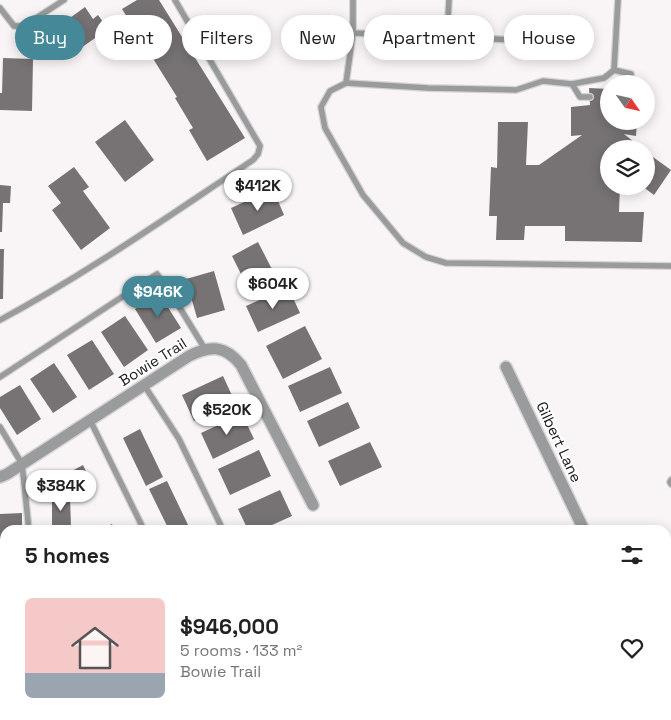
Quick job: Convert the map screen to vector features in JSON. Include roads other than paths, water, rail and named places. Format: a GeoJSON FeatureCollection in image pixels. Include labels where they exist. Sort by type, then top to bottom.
{"type":"FeatureCollection","features":[{"type":"Feature","properties":{"kind":"street","name":"Bowie Trail"},"geometry":{"type":"LineString","coordinates":[[0,477],[189,356],[205,349],[214,348],[225,351],[241,365],[313,505]]}},
{"type":"Feature","properties":{"kind":"street","name":"Gilbert Lane"},"geometry":{"type":"LineString","coordinates":[[506,367],[582,525]]}},
{"type":"Feature","properties":{"kind":"lane"},"geometry":{"type":"LineString","coordinates":[[0,8],[14,26],[24,26],[64,0]]}},
{"type":"Feature","properties":{"kind":"lane"},"geometry":{"type":"LineString","coordinates":[[0,320],[83,272],[253,160],[258,154],[260,146],[175,0]]}},
{"type":"Feature","properties":{"kind":"lane"},"geometry":{"type":"LineString","coordinates":[[353,0],[353,15]]}},
{"type":"Feature","properties":{"kind":"lane"},"geometry":{"type":"LineString","coordinates":[[448,15],[449,0]]}},
{"type":"Feature","properties":{"kind":"lane"},"geometry":{"type":"LineString","coordinates":[[618,0],[614,70],[604,78],[572,84],[543,81],[516,90],[428,88],[346,83],[330,91],[321,107],[325,128],[363,195],[403,243],[426,257],[446,262],[670,266]]}},
{"type":"Feature","properties":{"kind":"lane"},"geometry":{"type":"LineString","coordinates":[[346,83],[349,60]]}},
{"type":"Feature","properties":{"kind":"lane"},"geometry":{"type":"LineString","coordinates":[[614,70],[631,75]]}},
{"type":"Feature","properties":{"kind":"lane"},"geometry":{"type":"LineString","coordinates":[[572,84],[580,97],[590,97]]}},
{"type":"Feature","properties":{"kind":"lane"},"geometry":{"type":"LineString","coordinates":[[0,377],[158,274],[205,349]]}},
{"type":"Feature","properties":{"kind":"lane"},"geometry":{"type":"LineString","coordinates":[[144,385],[180,439],[221,525]]}},
{"type":"Feature","properties":{"kind":"lane"},"geometry":{"type":"LineString","coordinates":[[90,420],[142,525]]}},
{"type":"Feature","properties":{"kind":"lane"},"geometry":{"type":"LineString","coordinates":[[0,427],[22,464],[29,525]]}},
{"type":"Feature","properties":{"kind":"lane"},"geometry":{"type":"LineString","coordinates":[[671,480],[671,484]]}}]}
